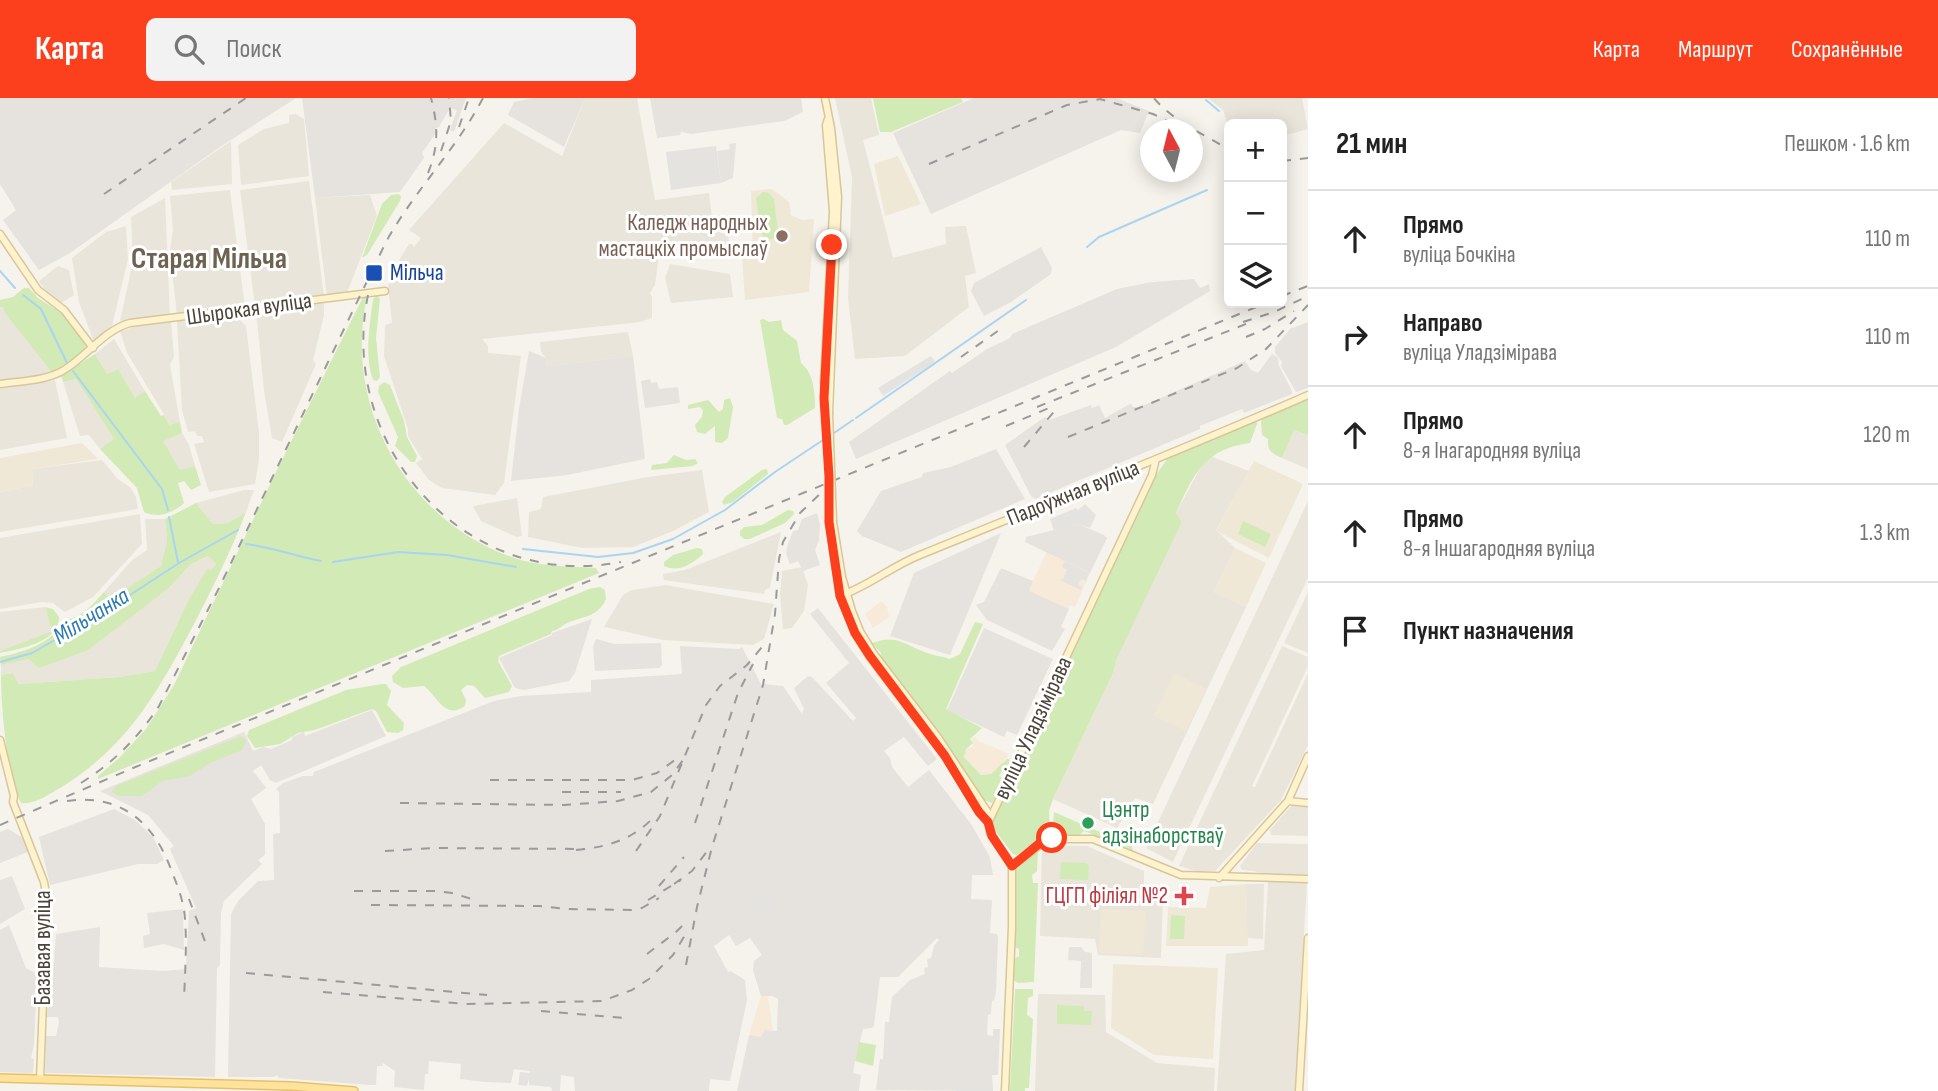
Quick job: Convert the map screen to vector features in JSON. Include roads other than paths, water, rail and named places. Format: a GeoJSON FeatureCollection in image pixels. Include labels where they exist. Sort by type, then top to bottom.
{"type":"FeatureCollection","features":[{"type":"Feature","properties":{"kind":"main road"},"geometry":{"type":"LineString","coordinates":[[825,98],[831,128],[838,225],[827,364],[829,477],[831,522],[843,595],[855,633],[933,738],[988,822]]}},
{"type":"Feature","properties":{"kind":"main road"},"geometry":{"type":"LineString","coordinates":[[0,234],[38,290],[64,310],[93,348],[55,375],[0,384]]}},
{"type":"Feature","properties":{"kind":"main road","name":"Шырокая вуліца"},"geometry":{"type":"LineString","coordinates":[[93,348],[115,329],[130,323],[385,291]]}},
{"type":"Feature","properties":{"kind":"main road","name":"Падоўжная вуліца"},"geometry":{"type":"LineString","coordinates":[[843,595],[903,562],[1308,395]]}},
{"type":"Feature","properties":{"kind":"main road","name":"вуліца Уладзімірава"},"geometry":{"type":"LineString","coordinates":[[1012,866],[992,836],[988,822],[1152,475],[1156,459]]}},
{"type":"Feature","properties":{"kind":"main road"},"geometry":{"type":"LineString","coordinates":[[843,595],[871,650],[937,736],[987,811],[988,822]]}},
{"type":"Feature","properties":{"kind":"main road","name":"Базавая вуліца"},"geometry":{"type":"LineString","coordinates":[[0,740],[14,796],[13,802],[44,882],[47,900],[40,1079]]}},
{"type":"Feature","properties":{"kind":"main road"},"geometry":{"type":"LineString","coordinates":[[1219,877],[1288,801],[1308,757]]}},
{"type":"Feature","properties":{"kind":"main road"},"geometry":{"type":"LineString","coordinates":[[1288,801],[1308,803]]}},
{"type":"Feature","properties":{"kind":"main road"},"geometry":{"type":"LineString","coordinates":[[983,808],[996,807]]}},
{"type":"Feature","properties":{"kind":"main road"},"geometry":{"type":"LineString","coordinates":[[1005,1091],[1012,866],[1048,839],[1093,839],[1181,875],[1308,879]]}},
{"type":"Feature","properties":{"kind":"main road"},"geometry":{"type":"LineString","coordinates":[[1299,1091],[1308,938]]}},
{"type":"Feature","properties":{"kind":"main road"},"geometry":{"type":"LineString","coordinates":[[0,1078],[354,1091]]}},
{"type":"Feature","properties":{"kind":"waterway"},"geometry":{"type":"LineString","coordinates":[[1206,100],[1219,111]]}},
{"type":"Feature","properties":{"kind":"waterway"},"geometry":{"type":"LineString","coordinates":[[1087,247],[1099,237],[1207,190]]}},
{"type":"Feature","properties":{"kind":"waterway"},"geometry":{"type":"LineString","coordinates":[[0,271],[15,288]]}},
{"type":"Feature","properties":{"kind":"waterway"},"geometry":{"type":"LineString","coordinates":[[23,295],[41,309],[67,363]]}},
{"type":"Feature","properties":{"kind":"waterway"},"geometry":{"type":"LineString","coordinates":[[856,418],[1026,300]]}},
{"type":"Feature","properties":{"kind":"waterway"},"geometry":{"type":"LineString","coordinates":[[73,371],[162,489],[168,510]]}},
{"type":"Feature","properties":{"kind":"waterway"},"geometry":{"type":"LineString","coordinates":[[831,435],[853,420]]}},
{"type":"Feature","properties":{"kind":"waterway"},"geometry":{"type":"LineString","coordinates":[[523,549],[598,557],[633,553],[673,539],[725,510],[826,438]]}},
{"type":"Feature","properties":{"kind":"waterway"},"geometry":{"type":"LineString","coordinates":[[169,517],[178,562]]}},
{"type":"Feature","properties":{"kind":"waterway","name":"Мільчанка"},"geometry":{"type":"LineString","coordinates":[[0,662],[32,653],[238,530]]}},
{"type":"Feature","properties":{"kind":"waterway"},"geometry":{"type":"LineString","coordinates":[[246,544],[321,561]]}},
{"type":"Feature","properties":{"kind":"waterway"},"geometry":{"type":"LineString","coordinates":[[333,562],[398,552],[447,555],[516,567]]}},
{"type":"Feature","properties":{"kind":"railway"},"geometry":{"type":"LineString","coordinates":[[104,194],[246,98]]}},
{"type":"Feature","properties":{"kind":"railway"},"geometry":{"type":"LineString","coordinates":[[428,173],[436,136],[431,98]]}},
{"type":"Feature","properties":{"kind":"railway"},"geometry":{"type":"LineString","coordinates":[[441,151],[451,121],[449,98]]}},
{"type":"Feature","properties":{"kind":"railway"},"geometry":{"type":"LineString","coordinates":[[459,127],[469,98]]}},
{"type":"Feature","properties":{"kind":"railway"},"geometry":{"type":"LineString","coordinates":[[81,783],[124,749],[159,706],[386,242],[483,98]]}},
{"type":"Feature","properties":{"kind":"railway"},"geometry":{"type":"LineString","coordinates":[[1154,98],[1177,119],[1221,145]]}},
{"type":"Feature","properties":{"kind":"railway"},"geometry":{"type":"LineString","coordinates":[[929,164],[1067,105],[1100,99],[1164,119]]}},
{"type":"Feature","properties":{"kind":"railway"},"geometry":{"type":"LineString","coordinates":[[1287,160],[1308,158]]}},
{"type":"Feature","properties":{"kind":"railway"},"geometry":{"type":"LineString","coordinates":[[1287,294],[1308,286]]}},
{"type":"Feature","properties":{"kind":"railway"},"geometry":{"type":"LineString","coordinates":[[368,295],[364,351],[373,404],[393,454],[424,496],[464,531],[511,554],[564,566],[621,562]]}},
{"type":"Feature","properties":{"kind":"railway"},"geometry":{"type":"LineString","coordinates":[[1243,322],[1274,312],[1308,296]]}},
{"type":"Feature","properties":{"kind":"railway"},"geometry":{"type":"LineString","coordinates":[[1068,437],[1237,368],[1266,349],[1308,305]]}},
{"type":"Feature","properties":{"kind":"railway"},"geometry":{"type":"LineString","coordinates":[[0,825],[1254,308]]}},
{"type":"Feature","properties":{"kind":"railway"},"geometry":{"type":"LineString","coordinates":[[1246,337],[1294,311]]}},
{"type":"Feature","properties":{"kind":"railway"},"geometry":{"type":"LineString","coordinates":[[1037,407],[1251,322]]}},
{"type":"Feature","properties":{"kind":"railway"},"geometry":{"type":"LineString","coordinates":[[961,357],[1002,328]]}},
{"type":"Feature","properties":{"kind":"railway"},"geometry":{"type":"LineString","coordinates":[[1024,447],[1058,407]]}},
{"type":"Feature","properties":{"kind":"railway"},"geometry":{"type":"LineString","coordinates":[[1006,426],[1049,408]]}},
{"type":"Feature","properties":{"kind":"railway"},"geometry":{"type":"LineString","coordinates":[[686,965],[712,847],[763,685],[783,542],[800,513],[824,490]]}},
{"type":"Feature","properties":{"kind":"railway"},"geometry":{"type":"LineString","coordinates":[[636,851],[660,816],[706,705],[720,686],[747,665],[762,647]]}},
{"type":"Feature","properties":{"kind":"railway"},"geometry":{"type":"LineString","coordinates":[[695,823],[738,693],[753,664]]}},
{"type":"Feature","properties":{"kind":"railway"},"geometry":{"type":"LineString","coordinates":[[490,780],[632,780],[657,773],[679,757]]}},
{"type":"Feature","properties":{"kind":"railway"},"geometry":{"type":"LineString","coordinates":[[400,803],[564,805],[618,801],[651,792],[672,775],[683,760]]}},
{"type":"Feature","properties":{"kind":"railway"},"geometry":{"type":"LineString","coordinates":[[562,792],[621,792]]}},
{"type":"Feature","properties":{"kind":"railway"},"geometry":{"type":"LineString","coordinates":[[67,801],[87,800],[120,807],[146,826],[165,855],[178,889],[185,919],[184,1000]]}},
{"type":"Feature","properties":{"kind":"railway"},"geometry":{"type":"LineString","coordinates":[[576,850],[617,842],[635,833],[652,819]]}},
{"type":"Feature","properties":{"kind":"railway"},"geometry":{"type":"LineString","coordinates":[[385,851],[433,848],[584,849]]}},
{"type":"Feature","properties":{"kind":"railway"},"geometry":{"type":"LineString","coordinates":[[674,884],[692,871],[708,850]]}},
{"type":"Feature","properties":{"kind":"railway"},"geometry":{"type":"LineString","coordinates":[[659,886],[684,857]]}},
{"type":"Feature","properties":{"kind":"railway"},"geometry":{"type":"LineString","coordinates":[[648,900],[681,880]]}},
{"type":"Feature","properties":{"kind":"railway"},"geometry":{"type":"LineString","coordinates":[[354,891],[435,891],[478,901]]}},
{"type":"Feature","properties":{"kind":"railway"},"geometry":{"type":"LineString","coordinates":[[371,905],[540,906],[632,910],[642,908],[659,898]]}},
{"type":"Feature","properties":{"kind":"railway"},"geometry":{"type":"LineString","coordinates":[[189,899],[206,944]]}},
{"type":"Feature","properties":{"kind":"railway"},"geometry":{"type":"LineString","coordinates":[[647,954],[687,921]]}},
{"type":"Feature","properties":{"kind":"railway"},"geometry":{"type":"LineString","coordinates":[[323,992],[468,1004],[602,1001],[632,990],[649,979],[673,955],[688,930]]}},
{"type":"Feature","properties":{"kind":"railway"},"geometry":{"type":"LineString","coordinates":[[246,973],[487,995]]}},
{"type":"Feature","properties":{"kind":"railway"},"geometry":{"type":"LineString","coordinates":[[541,1011],[624,1018]]}},
{"type":"Feature","properties":{"kind":"place","name":"Каледж народных мастацкіх промыслаў"},"geometry":{"type":"Point","coordinates":[782,236]}},
{"type":"Feature","properties":{"kind":"place","name":"Мільча"},"geometry":{"type":"Point","coordinates":[374,273]}},
{"type":"Feature","properties":{"kind":"place","name":"Цэнтр адзінаборстваў"},"geometry":{"type":"Point","coordinates":[1088,823]}},
{"type":"Feature","properties":{"kind":"place","name":"ГЦГП філіял №2"},"geometry":{"type":"Point","coordinates":[1184,896]}},
{"type":"Feature","properties":{"kind":"district","name":"Старая Мільча"},"geometry":{"type":"Point","coordinates":[209,259]}}]}
